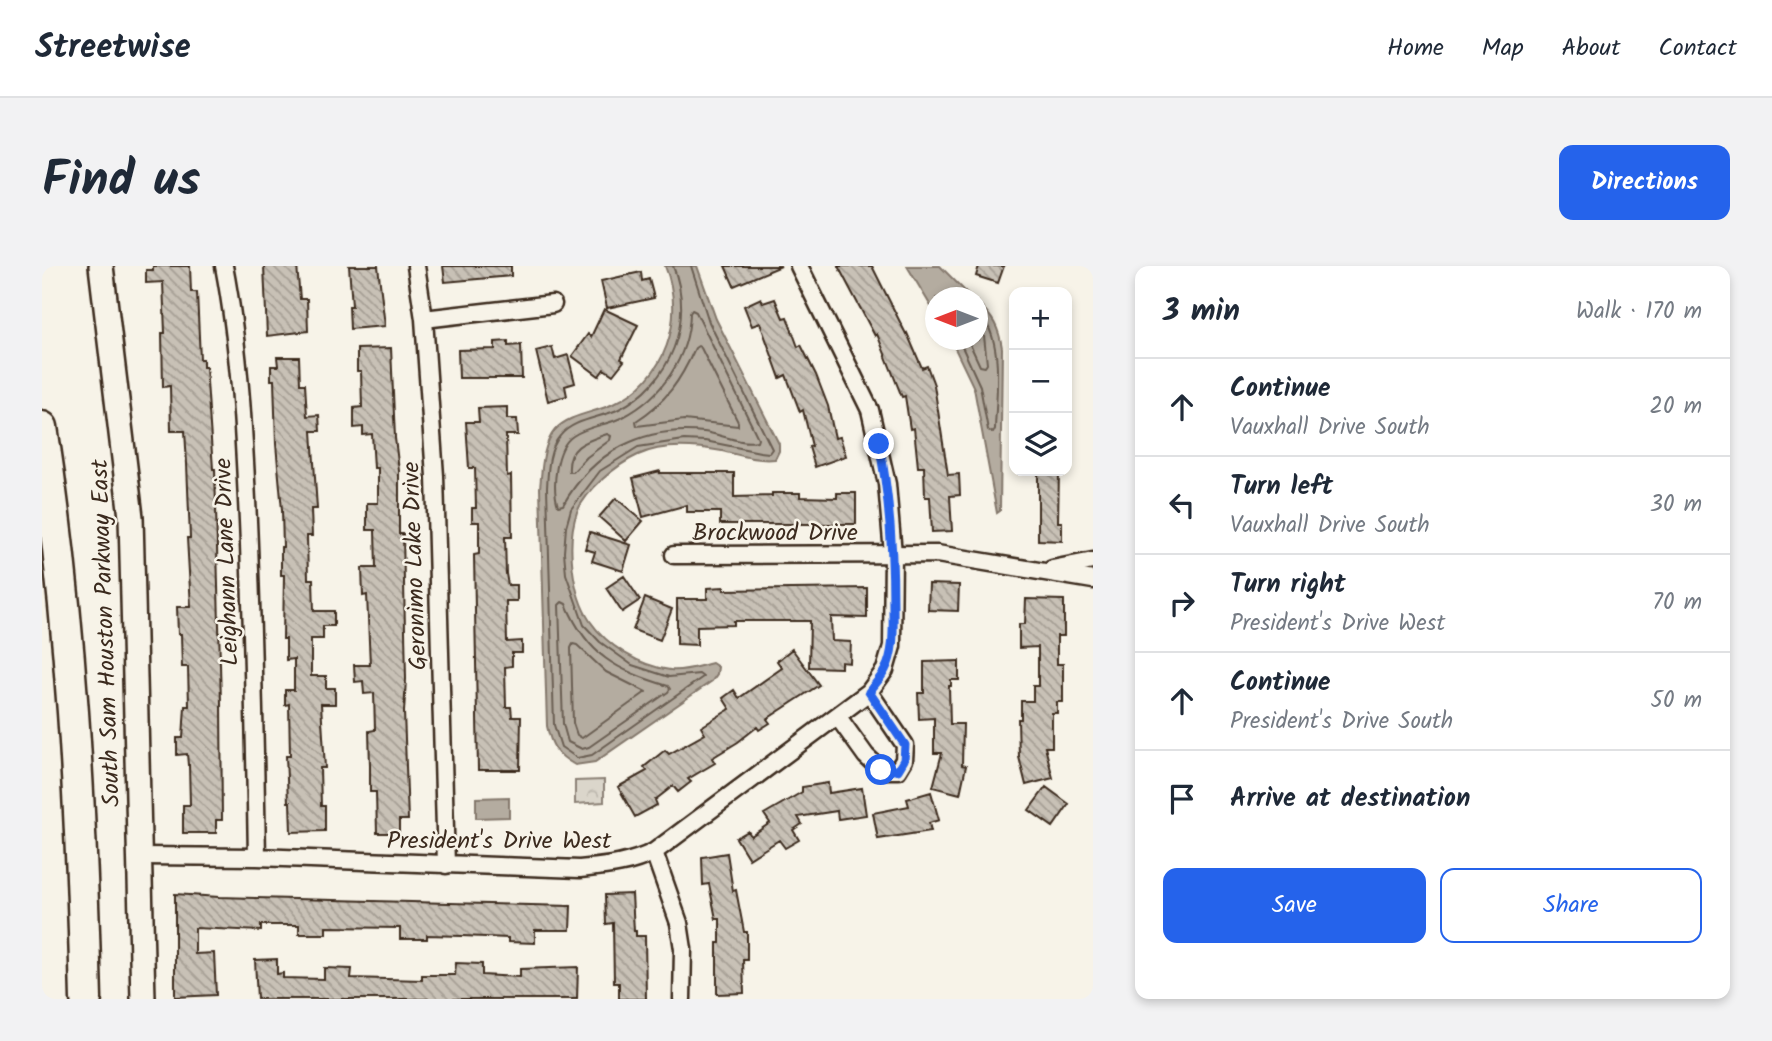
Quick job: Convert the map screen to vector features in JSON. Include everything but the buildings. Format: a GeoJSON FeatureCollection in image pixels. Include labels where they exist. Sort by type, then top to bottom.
{"type":"FeatureCollection","features":[{"type":"Feature","properties":{"kind":"highway"},"geometry":{"type":"LineString","coordinates":[[42,427],[69,649],[80,813],[86,999]]}},
{"type":"Feature","properties":{"kind":"main road","name":"South Sam Houston Parkway East"},"geometry":{"type":"LineString","coordinates":[[101,266],[131,517],[143,999]]}},
{"type":"Feature","properties":{"kind":"street","name":"Leighann Lane Drive"},"geometry":{"type":"LineString","coordinates":[[224,266],[232,309],[246,463],[253,624],[257,858]]}},
{"type":"Feature","properties":{"kind":"street","name":"Geronimo Lake Drive"},"geometry":{"type":"LineString","coordinates":[[416,266],[424,319],[435,476],[446,865]]}},
{"type":"Feature","properties":{"kind":"street","name":"President's Drive West"},"geometry":{"type":"LineString","coordinates":[[140,856],[580,869],[618,866],[654,852],[869,692],[886,670],[892,646],[893,554],[887,484],[870,410],[799,266]]}},
{"type":"Feature","properties":{"kind":"street"},"geometry":{"type":"LineString","coordinates":[[424,319],[553,304]]}},
{"type":"Feature","properties":{"kind":"street","name":"Brockwood Drive"},"geometry":{"type":"LineString","coordinates":[[674,555],[937,554],[1093,580]]}},
{"type":"Feature","properties":{"kind":"street","name":"Brockwood Drive"},"geometry":{"type":"LineString","coordinates":[[1043,571],[1093,561]]}},
{"type":"Feature","properties":{"kind":"street"},"geometry":{"type":"LineString","coordinates":[[838,717],[866,756],[881,770],[898,770],[904,760],[905,745],[869,692]]}},
{"type":"Feature","properties":{"kind":"street"},"geometry":{"type":"LineString","coordinates":[[654,852],[679,923],[683,949],[682,999]]}},
{"type":"Feature","properties":{"kind":"green space"},"geometry":{"type":"Polygon","coordinates":[[[604,780],[604,802],[575,804],[575,781],[604,780]]]}},
{"type":"Feature","properties":{"kind":"water"},"geometry":{"type":"Polygon","coordinates":[[[665,266],[697,266],[716,319],[779,444],[779,451],[775,459],[768,459],[691,447],[648,451],[629,459],[611,472],[594,487],[581,504],[572,538],[573,568],[584,610],[597,630],[625,653],[659,668],[680,670],[712,663],[718,667],[712,681],[595,762],[575,765],[556,749],[547,726],[540,488],[543,458],[551,436],[567,420],[606,407],[631,393],[646,380],[658,364],[667,346],[672,326],[671,286],[665,266]]]}},
{"type":"Feature","properties":{"kind":"water"},"geometry":{"type":"Polygon","coordinates":[[[907,266],[940,266],[961,287],[925,287],[925,296],[907,266]]]}},
{"type":"Feature","properties":{"kind":"water"},"geometry":{"type":"Polygon","coordinates":[[[988,313],[999,334],[1002,348],[1000,511],[997,513],[974,388],[956,350],[988,350],[988,313]]]}},
{"type":"Feature","properties":{"kind":"water"},"geometry":{"type":"Polygon","coordinates":[[[509,797],[509,817],[476,818],[476,798],[509,797]]]}},
{"type":"Feature","properties":{"kind":"route"},"geometry":{"type":"LineString","coordinates":[[879,444],[887,484],[893,554],[893,623],[892,646],[886,670],[869,692],[905,745],[904,760],[898,770],[881,770]]}}]}
